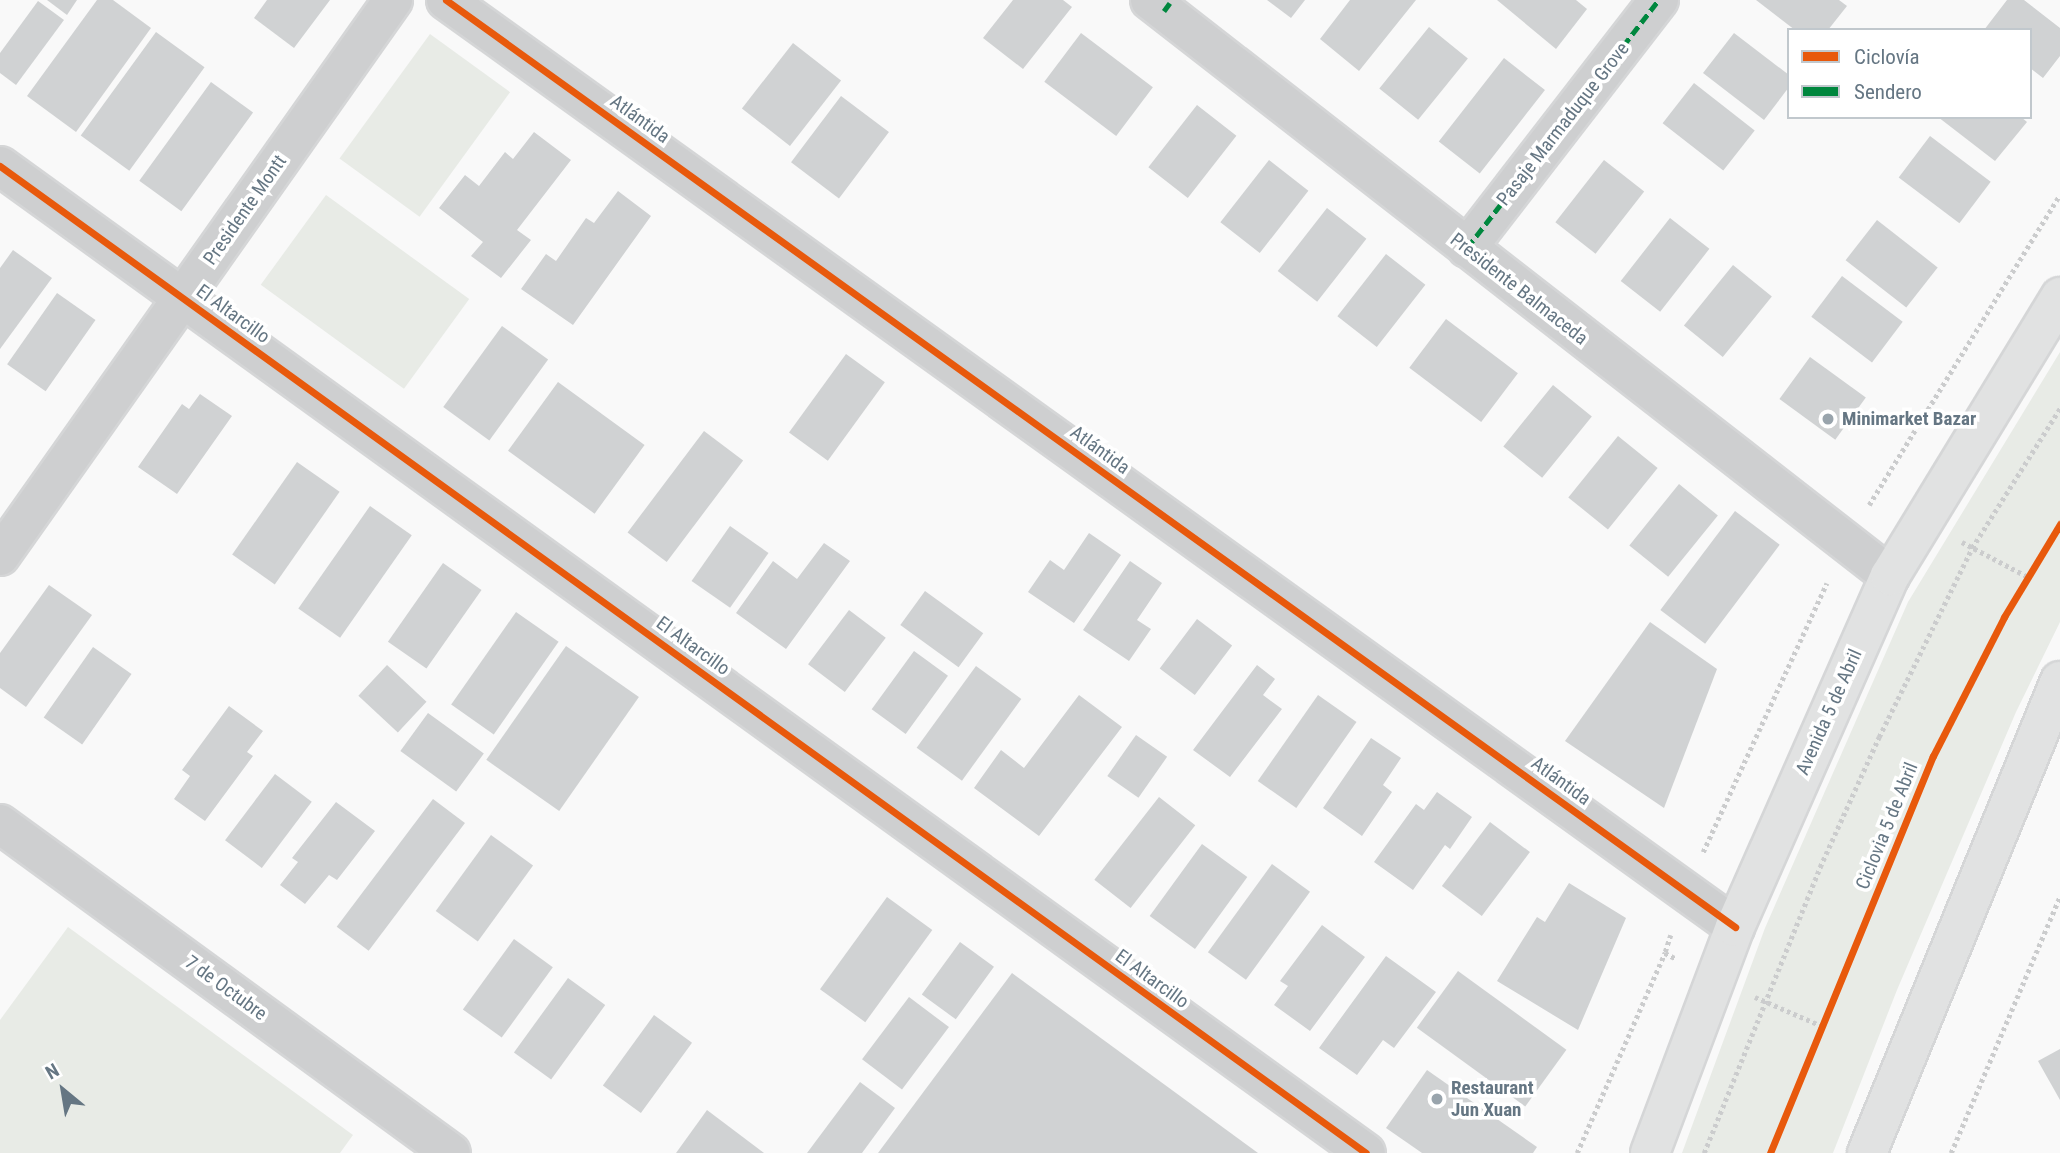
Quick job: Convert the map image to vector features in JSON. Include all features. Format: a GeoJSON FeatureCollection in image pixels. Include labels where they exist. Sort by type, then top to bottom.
{"type":"FeatureCollection","features":[{"type":"Feature","properties":{"kind":"main road","name":"Avenida 5 de Abril"},"geometry":{"type":"LineString","coordinates":[[1650,1153],[1735,927],[1889,576],[2060,297]]}},
{"type":"Feature","properties":{"kind":"main road"},"geometry":{"type":"LineString","coordinates":[[1867,1153],[2060,681]]}},
{"type":"Feature","properties":{"kind":"street","name":"Presidente Montt"},"geometry":{"type":"LineString","coordinates":[[0,556],[393,0]]}},
{"type":"Feature","properties":{"kind":"street","name":"Atlántida"},"geometry":{"type":"LineString","coordinates":[[446,0],[1735,927]]}},
{"type":"Feature","properties":{"kind":"street","name":"Pasaje Marmaduque Grove"},"geometry":{"type":"LineString","coordinates":[[1467,248],[1659,0]]}},
{"type":"Feature","properties":{"kind":"street","name":"Presidente Balmaceda"},"geometry":{"type":"LineString","coordinates":[[1162,4],[1467,248],[1889,576]]}},
{"type":"Feature","properties":{"kind":"street","name":"El Altarcillo"},"geometry":{"type":"LineString","coordinates":[[0,166],[1366,1153]]}},
{"type":"Feature","properties":{"kind":"street","name":"7 de Octubre"},"geometry":{"type":"LineString","coordinates":[[0,824],[451,1153]]}},
{"type":"Feature","properties":{"kind":"path"},"geometry":{"type":"LineString","coordinates":[[1704,1153],[1765,1001],[1879,737],[1972,548],[2060,408]]}},
{"type":"Feature","properties":{"kind":"path"},"geometry":{"type":"LineString","coordinates":[[1921,520],[2028,577]]}},
{"type":"Feature","properties":{"kind":"path"},"geometry":{"type":"LineString","coordinates":[[2022,587],[2034,567]]}},
{"type":"Feature","properties":{"kind":"path"},"geometry":{"type":"LineString","coordinates":[[1951,1153],[2060,896]]}},
{"type":"Feature","properties":{"kind":"path"},"geometry":{"type":"LineString","coordinates":[[1577,1153],[1665,953]]}},
{"type":"Feature","properties":{"kind":"path"},"geometry":{"type":"LineString","coordinates":[[1716,979],[1822,1026]]}},
{"type":"Feature","properties":{"kind":"path"},"geometry":{"type":"LineString","coordinates":[[1817,1039],[1827,1013]]}},
{"type":"Feature","properties":{"kind":"shaded area"},"geometry":{"type":"Polygon","coordinates":[[[430,34],[510,92],[420,217],[339,159],[430,34]]]}},
{"type":"Feature","properties":{"kind":"shaded area"},"geometry":{"type":"Polygon","coordinates":[[[326,195],[469,299],[404,389],[261,285],[326,195]]]}},
{"type":"Feature","properties":{"kind":"shaded area"},"geometry":{"type":"Polygon","coordinates":[[[2060,352],[2060,622],[2016,712],[1897,990],[1833,1153],[1682,1153],[1765,928],[1908,602],[2060,352]]]}},
{"type":"Feature","properties":{"kind":"shaded area"},"geometry":{"type":"Polygon","coordinates":[[[68,927],[353,1135],[340,1153],[0,1153],[0,1020],[68,927]]]}},
{"type":"Feature","properties":{"kind":"building"},"geometry":{"type":"Polygon","coordinates":[[[47,0],[77,0],[67,15],[47,0]]]}},
{"type":"Feature","properties":{"kind":"building"},"geometry":{"type":"Polygon","coordinates":[[[97,0],[113,0],[151,28],[76,132],[27,96],[97,0]]]}},
{"type":"Feature","properties":{"kind":"building"},"geometry":{"type":"Polygon","coordinates":[[[267,0],[330,0],[294,48],[254,18],[267,0]]]}},
{"type":"Feature","properties":{"kind":"building"},"geometry":{"type":"Polygon","coordinates":[[[1013,0],[1063,0],[1072,7],[1023,69],[983,38],[1013,0]]]}},
{"type":"Feature","properties":{"kind":"building"},"geometry":{"type":"Polygon","coordinates":[[[1267,0],[1305,0],[1291,18],[1267,0]]]}},
{"type":"Feature","properties":{"kind":"building"},"geometry":{"type":"Polygon","coordinates":[[[1350,0],[1416,0],[1359,71],[1320,39],[1350,0]]]}},
{"type":"Feature","properties":{"kind":"building"},"geometry":{"type":"Polygon","coordinates":[[[1497,0],[1576,0],[1587,9],[1556,49],[1497,0]]]}},
{"type":"Feature","properties":{"kind":"building"},"geometry":{"type":"Polygon","coordinates":[[[1756,0],[1839,0],[1847,6],[1830,28],[1792,28],[1756,0]]]}},
{"type":"Feature","properties":{"kind":"building"},"geometry":{"type":"Polygon","coordinates":[[[2007,0],[2024,0],[2060,28],[2060,56],[2043,78],[2032,70],[2032,28],[1986,28],[2007,0]]]}},
{"type":"Feature","properties":{"kind":"building"},"geometry":{"type":"Polygon","coordinates":[[[38,1],[64,20],[16,85],[0,73],[0,53],[38,1]]]}},
{"type":"Feature","properties":{"kind":"building"},"geometry":{"type":"Polygon","coordinates":[[[1429,27],[1468,58],[1418,120],[1379,88],[1429,27]]]}},
{"type":"Feature","properties":{"kind":"building"},"geometry":{"type":"Polygon","coordinates":[[[156,32],[205,67],[129,171],[81,136],[156,32]]]}},
{"type":"Feature","properties":{"kind":"building"},"geometry":{"type":"Polygon","coordinates":[[[1081,33],[1153,87],[1116,136],[1044,82],[1081,33]]]}},
{"type":"Feature","properties":{"kind":"building"},"geometry":{"type":"Polygon","coordinates":[[[1734,33],[1787,73],[1787,90],[1764,120],[1703,73],[1734,33]]]}},
{"type":"Feature","properties":{"kind":"building"},"geometry":{"type":"Polygon","coordinates":[[[793,43],[841,81],[790,146],[742,108],[793,43]]]}},
{"type":"Feature","properties":{"kind":"building"},"geometry":{"type":"Polygon","coordinates":[[[1504,58],[1545,90],[1480,174],[1439,142],[1504,58]]]}},
{"type":"Feature","properties":{"kind":"building"},"geometry":{"type":"Polygon","coordinates":[[[211,82],[253,113],[181,211],[139,181],[211,82]]]}},
{"type":"Feature","properties":{"kind":"building"},"geometry":{"type":"Polygon","coordinates":[[[1694,83],[1755,130],[1723,171],[1663,123],[1694,83]]]}},
{"type":"Feature","properties":{"kind":"building"},"geometry":{"type":"Polygon","coordinates":[[[841,96],[889,132],[839,198],[791,162],[841,96]]]}},
{"type":"Feature","properties":{"kind":"building"},"geometry":{"type":"Polygon","coordinates":[[[1197,105],[1236,136],[1188,198],[1148,167],[1197,105]]]}},
{"type":"Feature","properties":{"kind":"building"},"geometry":{"type":"Polygon","coordinates":[[[1941,119],[2023,119],[2027,122],[1995,161],[1941,119]]]}},
{"type":"Feature","properties":{"kind":"building"},"geometry":{"type":"Polygon","coordinates":[[[534,132],[571,160],[517,230],[531,240],[501,278],[471,256],[483,242],[439,208],[465,175],[479,186],[505,152],[513,159],[534,132]]]}},
{"type":"Feature","properties":{"kind":"building"},"geometry":{"type":"Polygon","coordinates":[[[1930,136],[1991,182],[1959,223],[1899,178],[1930,136]]]}},
{"type":"Feature","properties":{"kind":"building"},"geometry":{"type":"Polygon","coordinates":[[[1269,160],[1308,191],[1260,253],[1220,222],[1269,160]]]}},
{"type":"Feature","properties":{"kind":"building"},"geometry":{"type":"Polygon","coordinates":[[[1604,160],[1644,191],[1596,254],[1555,222],[1604,160]]]}},
{"type":"Feature","properties":{"kind":"building"},"geometry":{"type":"Polygon","coordinates":[[[618,191],[651,216],[573,325],[521,289],[546,254],[556,261],[586,218],[594,223],[618,191]]]}},
{"type":"Feature","properties":{"kind":"building"},"geometry":{"type":"Polygon","coordinates":[[[1327,208],[1366,239],[1317,302],[1278,271],[1327,208]]]}},
{"type":"Feature","properties":{"kind":"building"},"geometry":{"type":"Polygon","coordinates":[[[1670,218],[1709,249],[1660,312],[1621,281],[1670,218]]]}},
{"type":"Feature","properties":{"kind":"building"},"geometry":{"type":"Polygon","coordinates":[[[1877,220],[1938,267],[1906,308],[1846,260],[1877,220]]]}},
{"type":"Feature","properties":{"kind":"building"},"geometry":{"type":"Polygon","coordinates":[[[13,250],[52,278],[0,349],[0,268],[13,250]]]}},
{"type":"Feature","properties":{"kind":"building"},"geometry":{"type":"Polygon","coordinates":[[[1386,254],[1425,285],[1377,347],[1337,316],[1386,254]]]}},
{"type":"Feature","properties":{"kind":"building"},"geometry":{"type":"Polygon","coordinates":[[[1733,265],[1772,296],[1723,357],[1684,326],[1733,265]]]}},
{"type":"Feature","properties":{"kind":"building"},"geometry":{"type":"Polygon","coordinates":[[[1842,276],[1903,322],[1872,362],[1811,317],[1842,276]]]}},
{"type":"Feature","properties":{"kind":"building"},"geometry":{"type":"Polygon","coordinates":[[[57,293],[96,320],[46,391],[7,364],[57,293]]]}},
{"type":"Feature","properties":{"kind":"building"},"geometry":{"type":"Polygon","coordinates":[[[1446,319],[1518,373],[1481,422],[1409,368],[1446,319]]]}},
{"type":"Feature","properties":{"kind":"building"},"geometry":{"type":"Polygon","coordinates":[[[502,326],[548,360],[489,440],[443,407],[502,326]]]}},
{"type":"Feature","properties":{"kind":"building"},"geometry":{"type":"Polygon","coordinates":[[[846,354],[885,382],[828,461],[789,432],[846,354]]]}},
{"type":"Feature","properties":{"kind":"building","name":"Minimarket Bazar"},"geometry":{"type":"Polygon","coordinates":[[[1810,357],[1866,398],[1835,440],[1779,399],[1810,357]]]}},
{"type":"Feature","properties":{"kind":"building"},"geometry":{"type":"Polygon","coordinates":[[[558,382],[645,445],[595,514],[508,451],[558,382]]]}},
{"type":"Feature","properties":{"kind":"building"},"geometry":{"type":"Polygon","coordinates":[[[1553,385],[1592,416],[1542,478],[1503,446],[1553,385]]]}},
{"type":"Feature","properties":{"kind":"building"},"geometry":{"type":"Polygon","coordinates":[[[200,394],[232,416],[177,494],[138,467],[182,404],[189,409],[200,394]]]}},
{"type":"Feature","properties":{"kind":"building"},"geometry":{"type":"Polygon","coordinates":[[[704,431],[743,460],[667,562],[628,532],[704,431]]]}},
{"type":"Feature","properties":{"kind":"building"},"geometry":{"type":"Polygon","coordinates":[[[1618,436],[1658,468],[1608,529],[1568,497],[1618,436]]]}},
{"type":"Feature","properties":{"kind":"building"},"geometry":{"type":"Polygon","coordinates":[[[297,462],[340,492],[275,584],[232,555],[297,462]]]}},
{"type":"Feature","properties":{"kind":"building"},"geometry":{"type":"Polygon","coordinates":[[[1679,484],[1718,515],[1668,577],[1629,545],[1679,484]]]}},
{"type":"Feature","properties":{"kind":"building"},"geometry":{"type":"Polygon","coordinates":[[[370,506],[412,535],[340,638],[298,608],[370,506]]]}},
{"type":"Feature","properties":{"kind":"building"},"geometry":{"type":"Polygon","coordinates":[[[1735,511],[1780,545],[1705,644],[1660,610],[1735,511]]]}},
{"type":"Feature","properties":{"kind":"building"},"geometry":{"type":"Polygon","coordinates":[[[730,526],[769,553],[730,608],[692,581],[730,526]]]}},
{"type":"Feature","properties":{"kind":"building"},"geometry":{"type":"Polygon","coordinates":[[[1089,533],[1121,555],[1074,623],[1028,592],[1050,560],[1064,570],[1089,533]]]}},
{"type":"Feature","properties":{"kind":"building"},"geometry":{"type":"Polygon","coordinates":[[[824,543],[850,561],[786,649],[736,613],[773,561],[797,579],[824,543]]]}},
{"type":"Feature","properties":{"kind":"building"},"geometry":{"type":"Polygon","coordinates":[[[1130,561],[1162,583],[1137,620],[1151,629],[1129,661],[1083,630],[1130,561]]]}},
{"type":"Feature","properties":{"kind":"building"},"geometry":{"type":"Polygon","coordinates":[[[443,563],[482,590],[426,669],[388,642],[443,563]]]}},
{"type":"Feature","properties":{"kind":"building"},"geometry":{"type":"Polygon","coordinates":[[[49,585],[92,615],[26,707],[0,688],[0,653],[49,585]]]}},
{"type":"Feature","properties":{"kind":"building"},"geometry":{"type":"Polygon","coordinates":[[[925,591],[983,633],[959,667],[900,625],[925,591]]]}},
{"type":"Feature","properties":{"kind":"building"},"geometry":{"type":"Polygon","coordinates":[[[849,610],[886,638],[845,692],[808,664],[849,610]]]}},
{"type":"Feature","properties":{"kind":"building"},"geometry":{"type":"Polygon","coordinates":[[[516,612],[559,642],[494,734],[451,705],[516,612]]]}},
{"type":"Feature","properties":{"kind":"building"},"geometry":{"type":"Polygon","coordinates":[[[1197,619],[1232,645],[1195,695],[1160,669],[1197,619]]]}},
{"type":"Feature","properties":{"kind":"building"},"geometry":{"type":"Polygon","coordinates":[[[1650,622],[1717,669],[1664,808],[1565,741],[1650,622]]]}},
{"type":"Feature","properties":{"kind":"building"},"geometry":{"type":"Polygon","coordinates":[[[566,646],[639,697],[559,811],[486,760],[566,646]]]}},
{"type":"Feature","properties":{"kind":"building"},"geometry":{"type":"Polygon","coordinates":[[[93,647],[132,674],[82,744],[44,717],[93,647]]]}},
{"type":"Feature","properties":{"kind":"building"},"geometry":{"type":"Polygon","coordinates":[[[914,651],[948,676],[906,734],[872,709],[914,651]]]}},
{"type":"Feature","properties":{"kind":"building"},"geometry":{"type":"Polygon","coordinates":[[[387,665],[426,702],[398,733],[358,696],[387,665]]]}},
{"type":"Feature","properties":{"kind":"building"},"geometry":{"type":"Polygon","coordinates":[[[1257,665],[1275,679],[1263,695],[1282,709],[1230,777],[1193,750],[1257,665]]]}},
{"type":"Feature","properties":{"kind":"building"},"geometry":{"type":"Polygon","coordinates":[[[976,666],[1021,699],[962,781],[917,748],[976,666]]]}},
{"type":"Feature","properties":{"kind":"building"},"geometry":{"type":"Polygon","coordinates":[[[1079,695],[1122,727],[1039,836],[974,788],[1001,750],[1024,768],[1079,695]]]}},
{"type":"Feature","properties":{"kind":"building"},"geometry":{"type":"Polygon","coordinates":[[[1318,695],[1357,722],[1296,808],[1258,781],[1318,695]]]}},
{"type":"Feature","properties":{"kind":"building"},"geometry":{"type":"Polygon","coordinates":[[[229,706],[263,731],[247,752],[253,756],[205,821],[174,799],[190,776],[182,770],[229,706]]]}},
{"type":"Feature","properties":{"kind":"building"},"geometry":{"type":"Polygon","coordinates":[[[428,713],[484,754],[456,792],[400,751],[428,713]]]}},
{"type":"Feature","properties":{"kind":"building"},"geometry":{"type":"Polygon","coordinates":[[[1136,735],[1167,757],[1138,798],[1107,776],[1136,735]]]}},
{"type":"Feature","properties":{"kind":"building"},"geometry":{"type":"Polygon","coordinates":[[[1371,738],[1401,758],[1383,785],[1392,792],[1362,836],[1323,808],[1371,738]]]}},
{"type":"Feature","properties":{"kind":"building"},"geometry":{"type":"Polygon","coordinates":[[[275,774],[312,802],[262,868],[225,840],[275,774]]]}},
{"type":"Feature","properties":{"kind":"building"},"geometry":{"type":"Polygon","coordinates":[[[1437,792],[1472,817],[1450,849],[1445,845],[1413,890],[1374,862],[1416,804],[1424,810],[1437,792]]]}},
{"type":"Feature","properties":{"kind":"building"},"geometry":{"type":"Polygon","coordinates":[[[1159,797],[1195,825],[1131,908],[1094,880],[1159,797]]]}},
{"type":"Feature","properties":{"kind":"building"},"geometry":{"type":"Polygon","coordinates":[[[433,799],[465,823],[369,951],[337,927],[433,799]]]}},
{"type":"Feature","properties":{"kind":"building"},"geometry":{"type":"Polygon","coordinates":[[[336,802],[375,831],[337,880],[329,875],[305,904],[280,885],[298,862],[292,858],[336,802]]]}},
{"type":"Feature","properties":{"kind":"building"},"geometry":{"type":"Polygon","coordinates":[[[1490,822],[1530,852],[1482,916],[1442,886],[1490,822]]]}},
{"type":"Feature","properties":{"kind":"building"},"geometry":{"type":"Polygon","coordinates":[[[491,835],[533,866],[478,942],[436,911],[491,835]]]}},
{"type":"Feature","properties":{"kind":"building"},"geometry":{"type":"Polygon","coordinates":[[[1202,844],[1247,877],[1195,949],[1150,916],[1202,844]]]}},
{"type":"Feature","properties":{"kind":"building"},"geometry":{"type":"Polygon","coordinates":[[[1272,864],[1310,892],[1246,980],[1208,952],[1272,864]]]}},
{"type":"Feature","properties":{"kind":"building"},"geometry":{"type":"Polygon","coordinates":[[[1569,883],[1626,918],[1578,1030],[1497,981],[1537,917],[1545,922],[1569,883]]]}},
{"type":"Feature","properties":{"kind":"building"},"geometry":{"type":"Polygon","coordinates":[[[887,897],[932,930],[865,1022],[820,989],[887,897]]]}},
{"type":"Feature","properties":{"kind":"building"},"geometry":{"type":"Polygon","coordinates":[[[1322,925],[1365,957],[1310,1031],[1274,1005],[1288,986],[1280,981],[1322,925]]]}},
{"type":"Feature","properties":{"kind":"building"},"geometry":{"type":"Polygon","coordinates":[[[514,939],[553,967],[502,1038],[463,1009],[514,939]]]}},
{"type":"Feature","properties":{"kind":"building"},"geometry":{"type":"Polygon","coordinates":[[[960,942],[994,967],[956,1019],[922,995],[960,942]]]}},
{"type":"Feature","properties":{"kind":"building"},"geometry":{"type":"Polygon","coordinates":[[[1386,956],[1436,992],[1394,1048],[1383,1040],[1357,1075],[1319,1048],[1386,956]]]}},
{"type":"Feature","properties":{"kind":"building"},"geometry":{"type":"Polygon","coordinates":[[[1458,971],[1566,1050],[1525,1106],[1417,1028],[1458,971]]]}},
{"type":"Feature","properties":{"kind":"building"},"geometry":{"type":"Polygon","coordinates":[[[1012,973],[1258,1153],[878,1153],[1012,973]]]}},
{"type":"Feature","properties":{"kind":"building"},"geometry":{"type":"Polygon","coordinates":[[[568,978],[605,1005],[551,1079],[514,1052],[568,978]]]}},
{"type":"Feature","properties":{"kind":"building"},"geometry":{"type":"Polygon","coordinates":[[[909,997],[949,1027],[902,1089],[862,1059],[909,997]]]}},
{"type":"Feature","properties":{"kind":"building"},"geometry":{"type":"Polygon","coordinates":[[[654,1015],[692,1043],[641,1113],[603,1085],[654,1015]]]}},
{"type":"Feature","properties":{"kind":"building"},"geometry":{"type":"Polygon","coordinates":[[[2060,1049],[2060,1100],[2038,1061],[2060,1049]]]}},
{"type":"Feature","properties":{"kind":"building","name":"Restaurant Jun Xuan"},"geometry":{"type":"Polygon","coordinates":[[[1427,1070],[1537,1147],[1533,1153],[1422,1153],[1386,1128],[1427,1070]]]}},
{"type":"Feature","properties":{"kind":"building"},"geometry":{"type":"Polygon","coordinates":[[[860,1082],[895,1108],[862,1153],[807,1153],[860,1082]]]}},
{"type":"Feature","properties":{"kind":"building"},"geometry":{"type":"Polygon","coordinates":[[[707,1110],[764,1153],[676,1153],[707,1110]]]}},
{"type":"Feature","properties":{"kind":"marked path"},"geometry":{"type":"LineString","coordinates":[[1164,11],[1172,0]]}},
{"type":"Feature","properties":{"kind":"marked path"},"geometry":{"type":"LineString","coordinates":[[1467,248],[1659,0]]}},
{"type":"Feature","properties":{"kind":"cycle path"},"geometry":{"type":"LineString","coordinates":[[446,0],[1735,927]]}},
{"type":"Feature","properties":{"kind":"cycle path"},"geometry":{"type":"LineString","coordinates":[[0,166],[1366,1153]]}},
{"type":"Feature","properties":{"kind":"cycle path","name":"Ciclovia 5 de Abril"},"geometry":{"type":"LineString","coordinates":[[1770,1153],[1933,756],[2004,617],[2060,524]]}},
{"type":"Feature","properties":{"kind":"place","name":"Minimarket Bazar"},"geometry":{"type":"Point","coordinates":[1828,419]}},
{"type":"Feature","properties":{"kind":"place","name":"Restaurant Jun Xuan"},"geometry":{"type":"Point","coordinates":[1437,1099]}}]}
